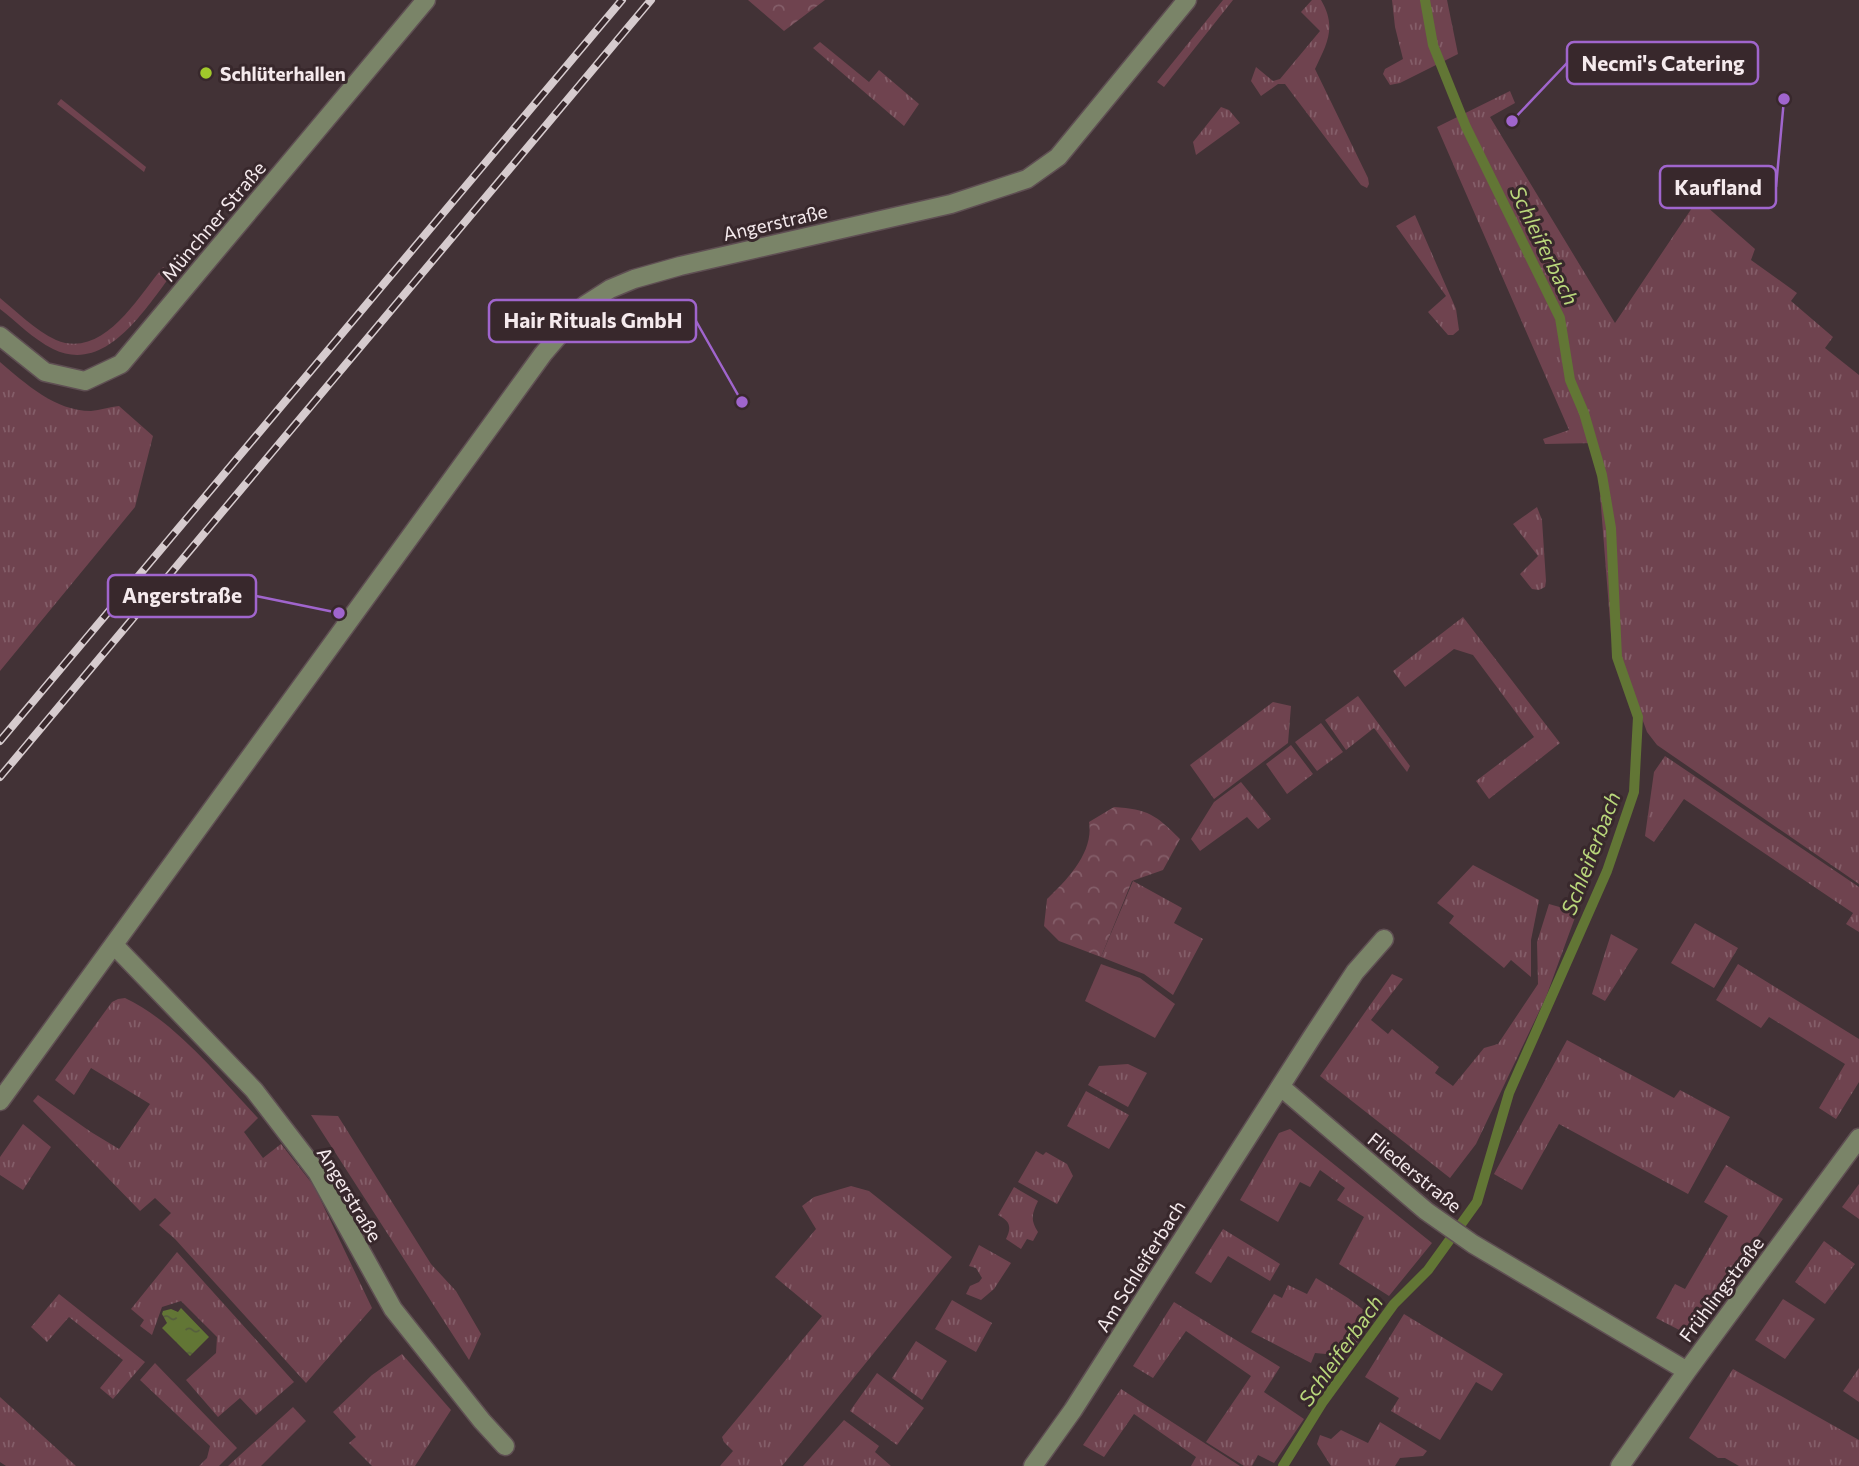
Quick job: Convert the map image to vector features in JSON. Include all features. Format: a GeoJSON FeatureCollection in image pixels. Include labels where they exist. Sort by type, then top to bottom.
{"type":"FeatureCollection","features":[{"type":"Feature","properties":{"kind":"street","name":"Münchner Straße"},"geometry":{"type":"LineString","coordinates":[[0,336],[45,372],[85,381],[121,364],[426,0]]}},
{"type":"Feature","properties":{"kind":"street","name":"Angerstraße"},"geometry":{"type":"LineString","coordinates":[[0,1101],[543,354],[585,305],[610,289],[657,272],[951,204],[1027,179],[1058,157],[1186,0]]}},
{"type":"Feature","properties":{"kind":"street"},"geometry":{"type":"LineString","coordinates":[[1281,1087],[1355,972],[1384,939]]}},
{"type":"Feature","properties":{"kind":"street","name":"Angerstraße"},"geometry":{"type":"LineString","coordinates":[[114,945],[254,1090],[317,1172],[393,1309],[505,1446]]}},
{"type":"Feature","properties":{"kind":"street","name":"Fliederstraße"},"geometry":{"type":"LineString","coordinates":[[1281,1087],[1426,1211],[1473,1244],[1687,1371]]}},
{"type":"Feature","properties":{"kind":"street","name":"Am Schleiferbach"},"geometry":{"type":"LineString","coordinates":[[1033,1466],[1073,1410],[1281,1087]]}},
{"type":"Feature","properties":{"kind":"street","name":"Frühlingstraße"},"geometry":{"type":"LineString","coordinates":[[1620,1466],[1859,1138]]}},
{"type":"Feature","properties":{"kind":"green space"},"geometry":{"type":"Polygon","coordinates":[[[748,0],[825,0],[784,31],[748,0]]]}},
{"type":"Feature","properties":{"kind":"green space"},"geometry":{"type":"Polygon","coordinates":[[[1223,0],[1233,0],[1164,87],[1157,82],[1223,0]]]}},
{"type":"Feature","properties":{"kind":"green space"},"geometry":{"type":"Polygon","coordinates":[[[1312,0],[1321,0],[1329,27],[1329,35],[1315,69],[1368,178],[1367,188],[1361,185],[1285,84],[1278,84],[1261,96],[1251,81],[1256,67],[1273,81],[1280,79],[1320,31],[1301,12],[1312,0]]]}},
{"type":"Feature","properties":{"kind":"green space"},"geometry":{"type":"Polygon","coordinates":[[[1392,0],[1447,0],[1458,54],[1400,83],[1390,85],[1383,74],[1385,69],[1403,59],[1392,0]]]}},
{"type":"Feature","properties":{"kind":"green space"},"geometry":{"type":"Polygon","coordinates":[[[820,42],[869,82],[879,70],[919,104],[904,126],[813,48],[820,42]]]}},
{"type":"Feature","properties":{"kind":"green space"},"geometry":{"type":"Polygon","coordinates":[[[1510,91],[1515,103],[1490,117],[1615,323],[1698,199],[1755,249],[1751,260],[1797,293],[1791,301],[1833,337],[1825,348],[1859,375],[1859,884],[1657,745],[1647,732],[1611,634],[1596,443],[1545,444],[1543,439],[1569,430],[1437,127],[1510,91]]]}},
{"type":"Feature","properties":{"kind":"green space"},"geometry":{"type":"Polygon","coordinates":[[[61,99],[146,167],[144,172],[57,104],[61,99]]]}},
{"type":"Feature","properties":{"kind":"green space"},"geometry":{"type":"Polygon","coordinates":[[[1221,107],[1229,110],[1240,123],[1196,155],[1193,142],[1221,107]]]}},
{"type":"Feature","properties":{"kind":"green space"},"geometry":{"type":"Polygon","coordinates":[[[1415,215],[1456,309],[1459,330],[1453,335],[1448,335],[1428,312],[1446,296],[1396,226],[1415,215]]]}},
{"type":"Feature","properties":{"kind":"green space"},"geometry":{"type":"Polygon","coordinates":[[[163,267],[172,274],[136,320],[107,346],[90,353],[72,355],[53,349],[0,309],[0,298],[56,340],[73,344],[89,341],[104,334],[131,309],[163,267]]]}},
{"type":"Feature","properties":{"kind":"green space"},"geometry":{"type":"Polygon","coordinates":[[[0,362],[42,395],[65,406],[91,411],[119,406],[153,436],[135,507],[0,671],[0,362]]]}},
{"type":"Feature","properties":{"kind":"green space"},"geometry":{"type":"Polygon","coordinates":[[[1537,507],[1542,520],[1546,581],[1545,587],[1539,590],[1532,589],[1520,574],[1538,556],[1513,524],[1537,507]]]}},
{"type":"Feature","properties":{"kind":"green space"},"geometry":{"type":"Polygon","coordinates":[[[1463,617],[1560,743],[1489,799],[1476,781],[1534,737],[1473,655],[1454,649],[1405,687],[1393,671],[1463,617]]]}},
{"type":"Feature","properties":{"kind":"green space"},"geometry":{"type":"Polygon","coordinates":[[[1358,696],[1410,766],[1407,772],[1374,728],[1346,750],[1325,720],[1358,696]]]}},
{"type":"Feature","properties":{"kind":"green space"},"geometry":{"type":"Polygon","coordinates":[[[1273,702],[1291,706],[1288,743],[1214,799],[1190,765],[1273,702]]]}},
{"type":"Feature","properties":{"kind":"green space"},"geometry":{"type":"Polygon","coordinates":[[[1321,723],[1343,752],[1317,771],[1295,742],[1321,723]]]}},
{"type":"Feature","properties":{"kind":"green space"},"geometry":{"type":"Polygon","coordinates":[[[1291,745],[1313,774],[1287,794],[1266,764],[1291,745]]]}},
{"type":"Feature","properties":{"kind":"green space"},"geometry":{"type":"Polygon","coordinates":[[[1665,756],[1859,887],[1859,932],[1846,924],[1853,913],[1684,799],[1654,842],[1645,836],[1654,772],[1665,756]]]}},
{"type":"Feature","properties":{"kind":"green space"},"geometry":{"type":"Polygon","coordinates":[[[1241,782],[1271,819],[1258,829],[1247,817],[1200,851],[1191,839],[1214,802],[1241,782]]]}},
{"type":"Feature","properties":{"kind":"green space"},"geometry":{"type":"Polygon","coordinates":[[[1114,807],[1135,809],[1151,815],[1180,839],[1163,870],[1132,881],[1101,957],[1059,941],[1044,926],[1047,899],[1078,864],[1088,844],[1089,822],[1114,807]]]}},
{"type":"Feature","properties":{"kind":"green space"},"geometry":{"type":"Polygon","coordinates":[[[1473,865],[1539,900],[1531,940],[1531,977],[1511,960],[1504,968],[1449,923],[1454,916],[1437,903],[1473,865]]]}},
{"type":"Feature","properties":{"kind":"green space"},"geometry":{"type":"Polygon","coordinates":[[[1133,881],[1182,908],[1174,923],[1203,939],[1173,995],[1144,974],[1101,957],[1133,881]]]}},
{"type":"Feature","properties":{"kind":"green space"},"geometry":{"type":"Polygon","coordinates":[[[1549,904],[1577,912],[1546,997],[1476,1144],[1450,1178],[1320,1076],[1392,974],[1403,979],[1371,1020],[1388,1034],[1392,1029],[1439,1067],[1435,1073],[1453,1086],[1484,1048],[1498,1044],[1538,984],[1537,942],[1549,904]]]}},
{"type":"Feature","properties":{"kind":"green space"},"geometry":{"type":"Polygon","coordinates":[[[1695,923],[1738,948],[1714,988],[1671,963],[1695,923]]]}},
{"type":"Feature","properties":{"kind":"green space"},"geometry":{"type":"Polygon","coordinates":[[[1611,934],[1638,949],[1605,1001],[1592,994],[1611,934]]]}},
{"type":"Feature","properties":{"kind":"green space"},"geometry":{"type":"Polygon","coordinates":[[[1101,964],[1140,978],[1175,1004],[1155,1038],[1085,1001],[1101,964]]]}},
{"type":"Feature","properties":{"kind":"green space"},"geometry":{"type":"Polygon","coordinates":[[[1738,964],[1859,1039],[1859,1082],[1836,1119],[1819,1108],[1845,1064],[1769,1017],[1761,1028],[1716,1000],[1738,964]]]}},
{"type":"Feature","properties":{"kind":"green space"},"geometry":{"type":"Polygon","coordinates":[[[125,998],[144,1008],[179,1036],[258,1118],[244,1132],[263,1158],[281,1144],[314,1186],[372,1308],[306,1383],[175,1239],[159,1225],[171,1213],[155,1198],[140,1211],[33,1101],[38,1095],[119,1149],[150,1104],[91,1068],[74,1095],[55,1080],[112,1002],[125,998]]]}},
{"type":"Feature","properties":{"kind":"green space"},"geometry":{"type":"Polygon","coordinates":[[[1567,1040],[1674,1098],[1680,1090],[1730,1117],[1688,1194],[1559,1124],[1522,1190],[1494,1174],[1567,1040]]]}},
{"type":"Feature","properties":{"kind":"green space"},"geometry":{"type":"Polygon","coordinates":[[[1128,1064],[1147,1073],[1128,1107],[1088,1085],[1099,1066],[1128,1064]]]}},
{"type":"Feature","properties":{"kind":"green space"},"geometry":{"type":"Polygon","coordinates":[[[1086,1091],[1129,1115],[1109,1149],[1067,1126],[1086,1091]]]}},
{"type":"Feature","properties":{"kind":"green space"},"geometry":{"type":"Polygon","coordinates":[[[311,1115],[338,1116],[431,1264],[456,1291],[481,1334],[469,1360],[311,1115]]]}},
{"type":"Feature","properties":{"kind":"green space"},"geometry":{"type":"Polygon","coordinates":[[[23,1124],[51,1147],[23,1190],[0,1175],[0,1157],[23,1124]]]}},
{"type":"Feature","properties":{"kind":"green space"},"geometry":{"type":"Polygon","coordinates":[[[1290,1129],[1432,1243],[1389,1296],[1339,1264],[1364,1217],[1337,1200],[1345,1188],[1320,1170],[1310,1187],[1300,1182],[1278,1222],[1240,1200],[1279,1133],[1290,1129]]]}},
{"type":"Feature","properties":{"kind":"green space"},"geometry":{"type":"Polygon","coordinates":[[[1036,1151],[1043,1155],[1046,1152],[1067,1164],[1073,1176],[1057,1204],[1018,1182],[1036,1151]]]}},
{"type":"Feature","properties":{"kind":"green space"},"geometry":{"type":"Polygon","coordinates":[[[1726,1165],[1783,1199],[1692,1333],[1687,1334],[1656,1318],[1675,1284],[1685,1289],[1728,1216],[1704,1202],[1726,1165]]]}},
{"type":"Feature","properties":{"kind":"green space"},"geometry":{"type":"Polygon","coordinates":[[[1859,1184],[1859,1219],[1842,1207],[1859,1184]]]}},
{"type":"Feature","properties":{"kind":"green space"},"geometry":{"type":"Polygon","coordinates":[[[851,1186],[869,1191],[952,1257],[782,1466],[720,1466],[733,1451],[722,1437],[822,1316],[775,1277],[816,1229],[802,1206],[814,1197],[851,1186]]]}},
{"type":"Feature","properties":{"kind":"green space"},"geometry":{"type":"Polygon","coordinates":[[[1014,1187],[1038,1201],[1033,1217],[1038,1232],[1033,1241],[1027,1239],[1021,1249],[1006,1239],[1009,1225],[998,1215],[1014,1187]]]}},
{"type":"Feature","properties":{"kind":"green space"},"geometry":{"type":"Polygon","coordinates":[[[1223,1229],[1280,1264],[1270,1281],[1228,1256],[1211,1283],[1195,1273],[1223,1229]]]}},
{"type":"Feature","properties":{"kind":"green space"},"geometry":{"type":"Polygon","coordinates":[[[1824,1241],[1855,1264],[1825,1304],[1795,1282],[1824,1241]]]}},
{"type":"Feature","properties":{"kind":"green space"},"geometry":{"type":"Polygon","coordinates":[[[979,1245],[1011,1263],[994,1289],[981,1300],[966,1294],[970,1286],[982,1278],[976,1268],[969,1266],[979,1245]]]}},
{"type":"Feature","properties":{"kind":"green space"},"geometry":{"type":"Polygon","coordinates":[[[177,1252],[294,1382],[256,1415],[240,1398],[218,1417],[186,1380],[216,1353],[217,1337],[181,1301],[162,1307],[152,1335],[140,1326],[144,1320],[131,1309],[177,1252]]]}},
{"type":"Feature","properties":{"kind":"green space"},"geometry":{"type":"Polygon","coordinates":[[[1316,1278],[1374,1318],[1348,1356],[1315,1353],[1311,1363],[1251,1332],[1274,1294],[1282,1298],[1288,1285],[1307,1294],[1316,1278]]]}},
{"type":"Feature","properties":{"kind":"green space"},"geometry":{"type":"Polygon","coordinates":[[[59,1294],[145,1362],[113,1399],[100,1388],[123,1360],[69,1317],[47,1342],[31,1327],[59,1294]]]}},
{"type":"Feature","properties":{"kind":"green space"},"geometry":{"type":"Polygon","coordinates":[[[1783,1299],[1815,1319],[1785,1359],[1755,1340],[1783,1299]]]}},
{"type":"Feature","properties":{"kind":"green space"},"geometry":{"type":"Polygon","coordinates":[[[952,1300],[992,1323],[976,1352],[935,1329],[952,1300]]]}},
{"type":"Feature","properties":{"kind":"green space"},"geometry":{"type":"Polygon","coordinates":[[[1174,1302],[1280,1367],[1264,1392],[1304,1419],[1274,1463],[1258,1455],[1252,1466],[1244,1466],[1206,1442],[1251,1376],[1186,1331],[1153,1378],[1133,1366],[1174,1302]]]}},
{"type":"Feature","properties":{"kind":"green space"},"geometry":{"type":"Polygon","coordinates":[[[1404,1314],[1503,1374],[1492,1391],[1476,1382],[1440,1440],[1391,1411],[1399,1398],[1365,1377],[1404,1314]]]}},
{"type":"Feature","properties":{"kind":"green space"},"geometry":{"type":"Polygon","coordinates":[[[916,1341],[947,1361],[922,1400],[892,1378],[916,1341]]]}},
{"type":"Feature","properties":{"kind":"green space"},"geometry":{"type":"Polygon","coordinates":[[[402,1354],[451,1410],[415,1466],[372,1466],[349,1443],[356,1437],[333,1412],[372,1375],[402,1354]]]}},
{"type":"Feature","properties":{"kind":"green space"},"geometry":{"type":"Polygon","coordinates":[[[155,1363],[237,1448],[219,1466],[199,1466],[207,1458],[210,1446],[140,1380],[155,1363]]]}},
{"type":"Feature","properties":{"kind":"green space"},"geometry":{"type":"Polygon","coordinates":[[[1859,1368],[1859,1402],[1843,1391],[1859,1368]]]}},
{"type":"Feature","properties":{"kind":"green space"},"geometry":{"type":"Polygon","coordinates":[[[1733,1369],[1859,1440],[1859,1466],[1739,1466],[1725,1458],[1718,1458],[1689,1438],[1733,1369]]]}},
{"type":"Feature","properties":{"kind":"green space"},"geometry":{"type":"Polygon","coordinates":[[[877,1373],[924,1408],[897,1445],[850,1411],[877,1373]]]}},
{"type":"Feature","properties":{"kind":"green space"},"geometry":{"type":"Polygon","coordinates":[[[1121,1389],[1240,1466],[1191,1466],[1196,1457],[1134,1414],[1104,1457],[1083,1445],[1121,1389]]]}},
{"type":"Feature","properties":{"kind":"green space"},"geometry":{"type":"Polygon","coordinates":[[[0,1397],[76,1466],[6,1466],[0,1462],[0,1397]]]}},
{"type":"Feature","properties":{"kind":"green space"},"geometry":{"type":"Polygon","coordinates":[[[293,1407],[306,1421],[261,1466],[228,1466],[293,1407]]]}},
{"type":"Feature","properties":{"kind":"green space"},"geometry":{"type":"Polygon","coordinates":[[[844,1420],[879,1446],[875,1452],[891,1466],[803,1466],[844,1420]]]}},
{"type":"Feature","properties":{"kind":"green space"},"geometry":{"type":"Polygon","coordinates":[[[1380,1422],[1427,1451],[1423,1456],[1400,1458],[1395,1466],[1331,1466],[1317,1444],[1320,1435],[1331,1439],[1341,1430],[1368,1443],[1380,1422]]]}},
{"type":"Feature","properties":{"kind":"water"},"geometry":{"type":"Polygon","coordinates":[[[181,1308],[209,1337],[190,1356],[162,1328],[167,1323],[163,1311],[171,1309],[178,1312],[181,1308]]]}},
{"type":"Feature","properties":{"kind":"waterway","name":"Schleiferbach"},"geometry":{"type":"LineString","coordinates":[[1283,1466],[1322,1403],[1394,1304],[1428,1270],[1477,1202],[1509,1093],[1607,871],[1634,792],[1638,717],[1617,657],[1611,528],[1602,475],[1584,413],[1570,380],[1560,318],[1466,127],[1433,45],[1425,0]]}},
{"type":"Feature","properties":{"kind":"railway"},"geometry":{"type":"LineString","coordinates":[[0,741],[622,0]]}},
{"type":"Feature","properties":{"kind":"railway"},"geometry":{"type":"LineString","coordinates":[[0,777],[651,0]]}},
{"type":"Feature","properties":{"kind":"place","name":"Schlüterhallen"},"geometry":{"type":"Point","coordinates":[206,73]}},
{"type":"Feature","properties":{"kind":"place","name":"Kaufland"},"geometry":{"type":"Point","coordinates":[1784,99]}},
{"type":"Feature","properties":{"kind":"place","name":"Necmi's Catering"},"geometry":{"type":"Point","coordinates":[1512,121]}},
{"type":"Feature","properties":{"kind":"place","name":"Hair Rituals GmbH"},"geometry":{"type":"Point","coordinates":[742,402]}},
{"type":"Feature","properties":{"kind":"place","name":"Angerstraße"},"geometry":{"type":"Point","coordinates":[339,613]}}]}
